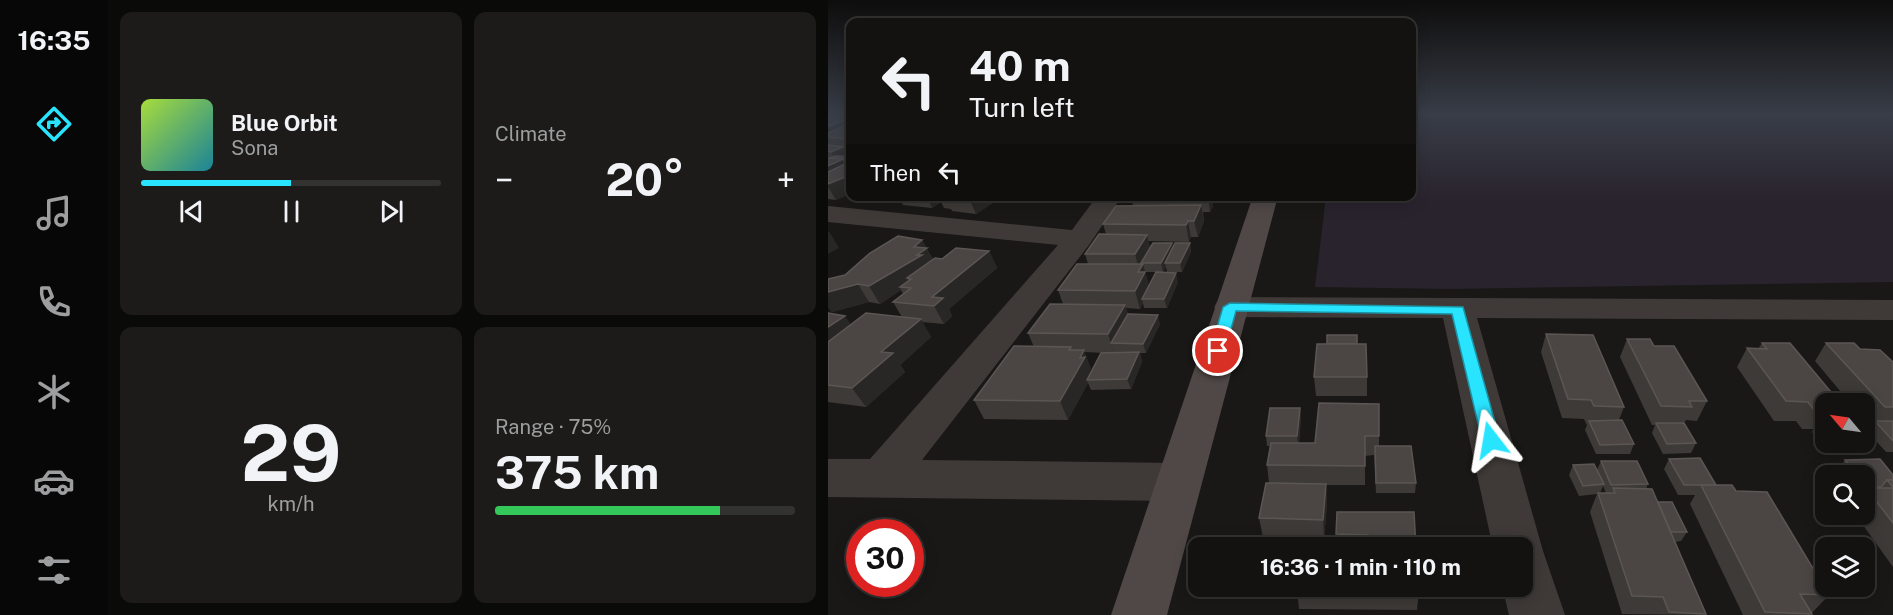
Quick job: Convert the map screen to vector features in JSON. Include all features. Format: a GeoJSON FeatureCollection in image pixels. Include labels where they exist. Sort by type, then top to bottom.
{"type":"FeatureCollection","features":[{"type":"Feature","properties":{"kind":"street"},"geometry":{"type":"LineString","coordinates":[[881,479],[1079,238],[1106,201]]}},
{"type":"Feature","properties":{"kind":"street"},"geometry":{"type":"LineString","coordinates":[[1139,615],[1230,307],[1264,201]]}},
{"type":"Feature","properties":{"kind":"street"},"geometry":{"type":"LineString","coordinates":[[828,214],[1079,238]]}},
{"type":"Feature","properties":{"kind":"street"},"geometry":{"type":"LineString","coordinates":[[1230,307],[1458,310],[1543,307],[1893,310]]}},
{"type":"Feature","properties":{"kind":"street"},"geometry":{"type":"LineString","coordinates":[[1458,310],[1516,537]]}},
{"type":"Feature","properties":{"kind":"street"},"geometry":{"type":"LineString","coordinates":[[828,478],[1179,482]]}},
{"type":"Feature","properties":{"kind":"street"},"geometry":{"type":"LineString","coordinates":[[1533,597],[1538,615]]}},
{"type":"Feature","properties":{"kind":"shaded area"},"geometry":{"type":"Polygon","coordinates":[[[1416,144],[1893,144],[1893,282],[1451,289],[1315,287],[1326,201],[1416,201],[1416,144]]]}},
{"type":"Feature","properties":{"kind":"building"},"geometry":{"type":"Polygon","coordinates":[[[828,145],[843,147],[831,152],[828,151],[828,145]]]}},
{"type":"Feature","properties":{"kind":"building"},"geometry":{"type":"Polygon","coordinates":[[[846,157],[846,164],[843,159],[830,158],[846,157]]]}},
{"type":"Feature","properties":{"kind":"building"},"geometry":{"type":"Polygon","coordinates":[[[828,158],[843,159],[828,166],[828,158]]]}},
{"type":"Feature","properties":{"kind":"building"},"geometry":{"type":"Polygon","coordinates":[[[846,164],[846,177],[828,184],[828,172],[846,164]]]}},
{"type":"Feature","properties":{"kind":"building"},"geometry":{"type":"Polygon","coordinates":[[[1201,205],[1194,221],[1188,221],[1186,225],[1103,224],[1116,206],[1201,205]]]}},
{"type":"Feature","properties":{"kind":"building"},"geometry":{"type":"Polygon","coordinates":[[[1099,234],[1147,235],[1135,254],[1085,254],[1099,234]]]}},
{"type":"Feature","properties":{"kind":"building"},"geometry":{"type":"Polygon","coordinates":[[[898,236],[922,240],[914,247],[927,248],[917,255],[922,255],[869,286],[858,284],[828,292],[828,279],[845,275],[870,253],[898,236]]]}},
{"type":"Feature","properties":{"kind":"building"},"geometry":{"type":"Polygon","coordinates":[[[1153,243],[1172,243],[1161,263],[1141,263],[1153,243]]]}},
{"type":"Feature","properties":{"kind":"building"},"geometry":{"type":"Polygon","coordinates":[[[1175,243],[1190,243],[1180,263],[1165,263],[1175,243]]]}},
{"type":"Feature","properties":{"kind":"building"},"geometry":{"type":"Polygon","coordinates":[[[956,248],[989,251],[932,297],[943,298],[934,306],[893,302],[911,288],[900,287],[911,279],[907,278],[935,258],[942,259],[956,248]]]}},
{"type":"Feature","properties":{"kind":"building"},"geometry":{"type":"Polygon","coordinates":[[[1077,264],[1143,264],[1138,272],[1145,272],[1135,291],[1058,290],[1077,264]]]}},
{"type":"Feature","properties":{"kind":"building"},"geometry":{"type":"Polygon","coordinates":[[[1156,272],[1176,273],[1164,299],[1142,299],[1156,272]]]}},
{"type":"Feature","properties":{"kind":"building"},"geometry":{"type":"Polygon","coordinates":[[[1050,304],[1125,305],[1108,334],[1028,333],[1050,304]]]}},
{"type":"Feature","properties":{"kind":"building"},"geometry":{"type":"Polygon","coordinates":[[[828,313],[845,316],[828,327],[828,313]]]}},
{"type":"Feature","properties":{"kind":"building"},"geometry":{"type":"Polygon","coordinates":[[[866,313],[921,319],[881,352],[893,353],[852,388],[828,385],[828,342],[866,313]]]}},
{"type":"Feature","properties":{"kind":"building"},"geometry":{"type":"Polygon","coordinates":[[[1128,314],[1158,315],[1143,344],[1111,343],[1128,314]]]}},
{"type":"Feature","properties":{"kind":"building"},"geometry":{"type":"Polygon","coordinates":[[[1546,334],[1593,335],[1624,407],[1594,406],[1591,400],[1568,399],[1546,334]]]}},
{"type":"Feature","properties":{"kind":"building"},"geometry":{"type":"Polygon","coordinates":[[[1327,335],[1357,335],[1357,344],[1327,344],[1327,335]]]}},
{"type":"Feature","properties":{"kind":"building"},"geometry":{"type":"Polygon","coordinates":[[[1627,339],[1650,339],[1654,346],[1674,346],[1707,401],[1689,401],[1692,407],[1661,406],[1627,339]]]}},
{"type":"Feature","properties":{"kind":"building"},"geometry":{"type":"Polygon","coordinates":[[[1762,343],[1790,343],[1832,393],[1815,393],[1815,410],[1808,402],[1786,401],[1747,348],[1767,349],[1762,343]]]}},
{"type":"Feature","properties":{"kind":"building"},"geometry":{"type":"Polygon","coordinates":[[[1826,343],[1854,343],[1860,349],[1880,350],[1893,362],[1893,407],[1885,407],[1875,396],[1875,393],[1872,393],[1826,343]]]}},
{"type":"Feature","properties":{"kind":"building"},"geometry":{"type":"Polygon","coordinates":[[[1317,344],[1366,344],[1367,377],[1314,377],[1317,344]]]}},
{"type":"Feature","properties":{"kind":"building"},"geometry":{"type":"Polygon","coordinates":[[[1014,346],[1071,347],[1069,350],[1084,350],[1080,358],[1085,357],[1060,401],[974,400],[1014,346]]]}},
{"type":"Feature","properties":{"kind":"building"},"geometry":{"type":"Polygon","coordinates":[[[1139,352],[1127,379],[1087,380],[1101,353],[1139,352]]]}},
{"type":"Feature","properties":{"kind":"building"},"geometry":{"type":"Polygon","coordinates":[[[1319,403],[1379,404],[1379,436],[1365,436],[1365,466],[1267,465],[1271,443],[1315,443],[1319,403]]]}},
{"type":"Feature","properties":{"kind":"building"},"geometry":{"type":"Polygon","coordinates":[[[1270,408],[1300,408],[1297,436],[1266,436],[1270,408]]]}},
{"type":"Feature","properties":{"kind":"building"},"geometry":{"type":"Polygon","coordinates":[[[1622,420],[1634,444],[1600,445],[1589,421],[1622,420]]]}},
{"type":"Feature","properties":{"kind":"building"},"geometry":{"type":"Polygon","coordinates":[[[1875,421],[1893,421],[1893,441],[1875,421]]]}},
{"type":"Feature","properties":{"kind":"building"},"geometry":{"type":"Polygon","coordinates":[[[1656,423],[1684,423],[1696,443],[1667,444],[1656,423]]]}},
{"type":"Feature","properties":{"kind":"building"},"geometry":{"type":"Polygon","coordinates":[[[1375,446],[1411,446],[1416,483],[1376,483],[1375,446]]]}},
{"type":"Feature","properties":{"kind":"building"},"geometry":{"type":"Polygon","coordinates":[[[1700,458],[1716,485],[1684,485],[1669,459],[1700,458]]]}},
{"type":"Feature","properties":{"kind":"building"},"geometry":{"type":"Polygon","coordinates":[[[1880,459],[1893,475],[1893,480],[1887,480],[1881,487],[1875,488],[1875,465],[1849,465],[1845,460],[1880,459]]]}},
{"type":"Feature","properties":{"kind":"building"},"geometry":{"type":"Polygon","coordinates":[[[1601,461],[1637,461],[1648,484],[1611,485],[1601,461]]]}},
{"type":"Feature","properties":{"kind":"building"},"geometry":{"type":"Polygon","coordinates":[[[1594,464],[1604,484],[1583,486],[1573,465],[1594,464]]]}},
{"type":"Feature","properties":{"kind":"building"},"geometry":{"type":"Polygon","coordinates":[[[1266,483],[1326,484],[1323,520],[1259,518],[1266,483]]]}},
{"type":"Feature","properties":{"kind":"building"},"geometry":{"type":"Polygon","coordinates":[[[1701,485],[1732,485],[1736,491],[1767,492],[1815,572],[1815,595],[1800,594],[1812,614],[1765,612],[1701,485]]]}},
{"type":"Feature","properties":{"kind":"building"},"geometry":{"type":"Polygon","coordinates":[[[1613,488],[1652,489],[1706,614],[1669,612],[1663,597],[1632,596],[1598,493],[1615,493],[1613,488]]]}},
{"type":"Feature","properties":{"kind":"building"},"geometry":{"type":"Polygon","coordinates":[[[1875,488],[1893,488],[1893,523],[1875,500],[1875,488]]]}},
{"type":"Feature","properties":{"kind":"building"},"geometry":{"type":"Polygon","coordinates":[[[1658,502],[1672,502],[1687,532],[1671,532],[1658,502]]]}},
{"type":"Feature","properties":{"kind":"building"},"geometry":{"type":"Polygon","coordinates":[[[1337,512],[1414,512],[1415,537],[1336,534],[1337,512]]]}},
{"type":"Feature","properties":{"kind":"route"},"geometry":{"type":"LineString","coordinates":[[1218,351],[1230,307],[1458,310],[1491,440]]}}]}
